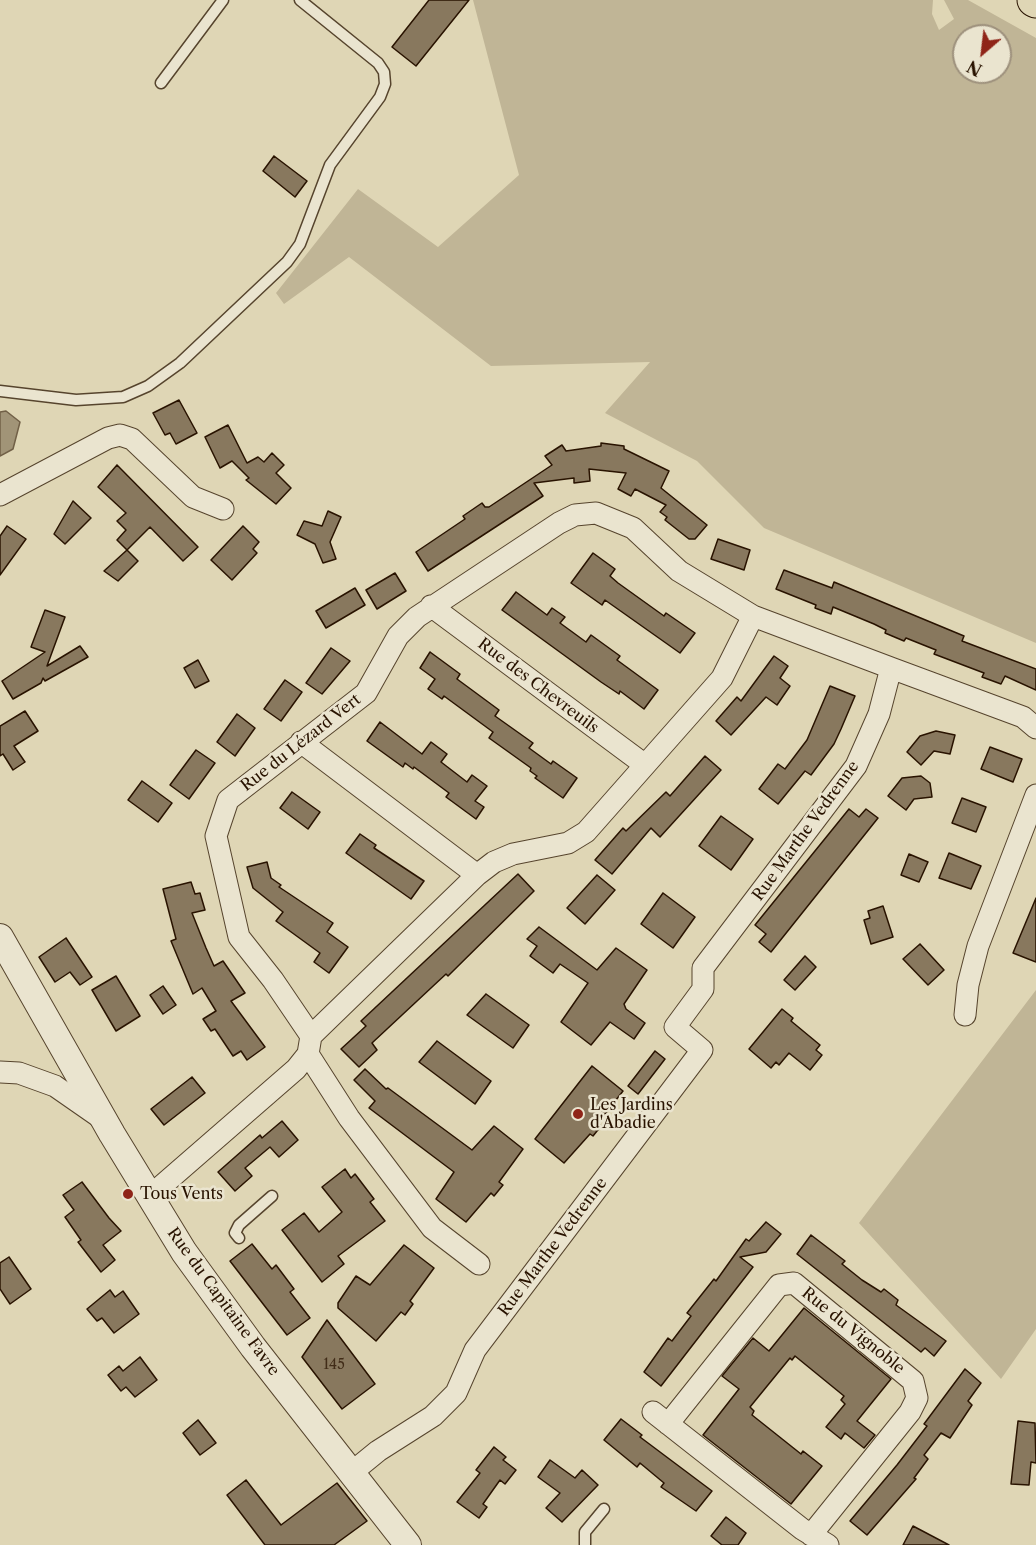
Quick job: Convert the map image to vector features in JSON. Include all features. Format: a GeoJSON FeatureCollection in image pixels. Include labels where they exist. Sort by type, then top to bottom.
{"type":"FeatureCollection","features":[{"type":"Feature","properties":{"kind":"street"},"geometry":{"type":"LineString","coordinates":[[0,495],[108,438],[120,435],[132,439],[193,497],[223,509]]}},
{"type":"Feature","properties":{"kind":"street","name":"Rue du Lézard Vert"},"geometry":{"type":"LineString","coordinates":[[478,1264],[432,1228],[349,1118],[273,980],[239,937],[216,836],[228,800],[366,693],[398,636],[431,606],[575,515],[596,513],[633,528],[678,572],[753,616]]}},
{"type":"Feature","properties":{"kind":"street","name":"Rue des Chevreuils"},"geometry":{"type":"LineString","coordinates":[[431,606],[645,765]]}},
{"type":"Feature","properties":{"kind":"street"},"geometry":{"type":"LineString","coordinates":[[150,1196],[296,1069],[309,1045],[477,875],[494,862],[513,854],[568,843],[586,832],[722,678],[753,616],[1023,717],[1036,728]]}},
{"type":"Feature","properties":{"kind":"street","name":"Rue Marthe Vedrenne"},"geometry":{"type":"LineString","coordinates":[[351,1473],[378,1451],[433,1416],[456,1393],[474,1350],[702,1050],[675,1026],[703,989],[703,968],[856,766],[879,714],[891,668]]}},
{"type":"Feature","properties":{"kind":"street"},"geometry":{"type":"LineString","coordinates":[[301,742],[477,875]]}},
{"type":"Feature","properties":{"kind":"street"},"geometry":{"type":"LineString","coordinates":[[965,1015],[968,985],[978,946],[1036,795]]}},
{"type":"Feature","properties":{"kind":"street","name":"Rue du Capitaine Favre"},"geometry":{"type":"LineString","coordinates":[[0,938],[150,1196],[213,1293],[408,1545]]}},
{"type":"Feature","properties":{"kind":"street","name":"Rue du Capitaine Favre"},"geometry":{"type":"LineString","coordinates":[[0,956],[62,1044]]}},
{"type":"Feature","properties":{"kind":"street"},"geometry":{"type":"LineString","coordinates":[[0,1072],[19,1073],[55,1086],[106,1122]]}},
{"type":"Feature","properties":{"kind":"street","name":"Rue du Vignoble"},"geometry":{"type":"LineString","coordinates":[[794,1283],[913,1381],[917,1398],[910,1412],[819,1540],[661,1418],[779,1285],[794,1283]]}},
{"type":"Feature","properties":{"kind":"lane"},"geometry":{"type":"LineString","coordinates":[[161,83],[223,0]]}},
{"type":"Feature","properties":{"kind":"lane"},"geometry":{"type":"LineString","coordinates":[[0,391],[76,400],[123,397],[148,386],[180,363],[288,262],[300,244],[330,165],[380,98],[385,84],[384,72],[378,63],[300,0]]}},
{"type":"Feature","properties":{"kind":"lane"},"geometry":{"type":"LineString","coordinates":[[239,1238],[235,1233],[239,1225],[272,1196]]}},
{"type":"Feature","properties":{"kind":"lane"},"geometry":{"type":"LineString","coordinates":[[585,1545],[585,1532],[604,1509]]}},
{"type":"Feature","properties":{"kind":"shaded area"},"geometry":{"type":"Polygon","coordinates":[[[473,0],[933,0],[932,14],[939,30],[954,19],[944,0],[968,0],[1011,24],[952,24],[952,84],[1012,84],[1012,25],[1036,38],[1036,643],[764,528],[697,461],[605,413],[650,362],[491,366],[349,257],[284,304],[276,293],[358,189],[438,247],[519,175],[473,0]]]}},
{"type":"Feature","properties":{"kind":"shaded area"},"geometry":{"type":"Polygon","coordinates":[[[6,411],[20,422],[13,449],[0,456],[0,412],[6,411]]]}},
{"type":"Feature","properties":{"kind":"shaded area"},"geometry":{"type":"Polygon","coordinates":[[[1036,990],[1036,1329],[1001,1379],[859,1223],[1036,990]]]}},
{"type":"Feature","properties":{"kind":"building"},"geometry":{"type":"Polygon","coordinates":[[[429,0],[469,0],[416,66],[392,47],[429,0]]]}},
{"type":"Feature","properties":{"kind":"building"},"geometry":{"type":"Polygon","coordinates":[[[274,156],[307,181],[295,197],[263,171],[274,156]]]}},
{"type":"Feature","properties":{"kind":"building"},"geometry":{"type":"Polygon","coordinates":[[[179,400],[197,433],[176,444],[170,433],[165,435],[153,413],[179,400]]]}},
{"type":"Feature","properties":{"kind":"building"},"geometry":{"type":"Polygon","coordinates":[[[228,425],[247,463],[258,457],[264,462],[272,453],[284,465],[276,473],[291,488],[276,504],[246,480],[249,478],[232,461],[220,468],[205,437],[228,425]]]}},
{"type":"Feature","properties":{"kind":"building"},"geometry":{"type":"Polygon","coordinates":[[[601,443],[624,446],[624,449],[669,471],[661,488],[707,525],[695,539],[689,539],[665,520],[667,517],[660,512],[666,505],[635,489],[631,496],[618,489],[626,473],[589,469],[590,481],[574,483],[574,478],[534,483],[543,496],[428,571],[416,552],[465,519],[463,516],[482,503],[485,507],[489,507],[552,465],[545,456],[562,445],[566,451],[601,446],[601,443]]]}},
{"type":"Feature","properties":{"kind":"building"},"geometry":{"type":"Polygon","coordinates":[[[117,465],[198,547],[183,561],[150,527],[127,550],[117,540],[126,530],[117,521],[126,513],[98,487],[117,465]]]}},
{"type":"Feature","properties":{"kind":"building"},"geometry":{"type":"Polygon","coordinates":[[[73,501],[91,518],[65,544],[54,534],[73,501]]]}},
{"type":"Feature","properties":{"kind":"building"},"geometry":{"type":"Polygon","coordinates":[[[328,511],[341,517],[330,542],[336,559],[323,563],[315,544],[297,535],[304,521],[322,526],[328,511]]]}},
{"type":"Feature","properties":{"kind":"building"},"geometry":{"type":"Polygon","coordinates":[[[7,526],[26,539],[0,575],[0,536],[7,526]]]}},
{"type":"Feature","properties":{"kind":"building"},"geometry":{"type":"Polygon","coordinates":[[[243,526],[259,542],[253,549],[257,553],[232,580],[211,560],[243,526]]]}},
{"type":"Feature","properties":{"kind":"building"},"geometry":{"type":"Polygon","coordinates":[[[718,539],[750,550],[744,570],[711,559],[718,539]]]}},
{"type":"Feature","properties":{"kind":"building"},"geometry":{"type":"Polygon","coordinates":[[[127,550],[138,561],[118,581],[104,571],[127,550]]]}},
{"type":"Feature","properties":{"kind":"building"},"geometry":{"type":"Polygon","coordinates":[[[593,553],[615,569],[610,576],[618,583],[664,616],[666,613],[695,633],[680,653],[605,600],[602,605],[571,583],[593,553]]]}},
{"type":"Feature","properties":{"kind":"building"},"geometry":{"type":"Polygon","coordinates":[[[784,570],[832,588],[834,582],[964,636],[962,641],[1036,669],[1036,690],[1005,676],[1001,684],[982,677],[984,673],[934,654],[936,650],[906,638],[904,641],[885,633],[886,630],[874,624],[833,607],[831,614],[815,608],[816,605],[776,589],[784,570]]]}},
{"type":"Feature","properties":{"kind":"building"},"geometry":{"type":"Polygon","coordinates":[[[395,573],[406,591],[377,609],[366,590],[395,573]]]}},
{"type":"Feature","properties":{"kind":"building"},"geometry":{"type":"Polygon","coordinates":[[[355,588],[365,605],[326,628],[316,611],[355,588]]]}},
{"type":"Feature","properties":{"kind":"building"},"geometry":{"type":"Polygon","coordinates":[[[516,592],[547,615],[552,608],[565,617],[560,623],[586,642],[591,635],[620,656],[617,660],[658,690],[644,709],[620,691],[619,694],[601,682],[502,610],[516,592]]]}},
{"type":"Feature","properties":{"kind":"building"},"geometry":{"type":"Polygon","coordinates":[[[45,610],[65,617],[47,666],[80,646],[88,657],[45,681],[43,678],[41,683],[13,699],[2,681],[45,652],[31,647],[45,610]]]}},
{"type":"Feature","properties":{"kind":"building"},"geometry":{"type":"Polygon","coordinates":[[[331,648],[350,661],[322,694],[306,683],[331,648]]]}},
{"type":"Feature","properties":{"kind":"building"},"geometry":{"type":"Polygon","coordinates":[[[430,652],[460,674],[457,679],[499,710],[495,716],[533,743],[529,748],[551,764],[553,761],[577,778],[563,798],[535,778],[537,776],[530,771],[531,768],[489,738],[493,732],[444,696],[442,699],[428,689],[435,679],[420,668],[430,652]]]}},
{"type":"Feature","properties":{"kind":"building"},"geometry":{"type":"Polygon","coordinates":[[[774,656],[788,666],[780,678],[790,686],[777,705],[766,697],[731,735],[716,721],[737,697],[741,701],[774,656]]]}},
{"type":"Feature","properties":{"kind":"building"},"geometry":{"type":"Polygon","coordinates":[[[198,660],[209,681],[195,688],[184,668],[198,660]]]}},
{"type":"Feature","properties":{"kind":"building"},"geometry":{"type":"Polygon","coordinates":[[[285,680],[302,692],[281,721],[264,709],[285,680]]]}},
{"type":"Feature","properties":{"kind":"building"},"geometry":{"type":"Polygon","coordinates":[[[830,686],[855,696],[841,729],[834,744],[811,775],[805,771],[778,804],[759,789],[778,764],[785,769],[807,740],[830,686]]]}},
{"type":"Feature","properties":{"kind":"building"},"geometry":{"type":"Polygon","coordinates":[[[25,711],[38,731],[14,746],[25,762],[13,770],[3,754],[0,756],[0,726],[25,711]]]}},
{"type":"Feature","properties":{"kind":"building"},"geometry":{"type":"Polygon","coordinates":[[[237,714],[255,728],[235,756],[217,742],[237,714]]]}},
{"type":"Feature","properties":{"kind":"building"},"geometry":{"type":"Polygon","coordinates":[[[380,722],[422,754],[431,742],[447,754],[441,762],[467,782],[472,775],[487,786],[475,801],[484,807],[476,819],[446,797],[449,793],[414,767],[413,769],[405,763],[403,767],[367,741],[380,722]]]}},
{"type":"Feature","properties":{"kind":"building"},"geometry":{"type":"Polygon","coordinates":[[[936,731],[955,735],[950,754],[934,751],[921,765],[907,752],[920,736],[936,731]]]}},
{"type":"Feature","properties":{"kind":"building"},"geometry":{"type":"Polygon","coordinates":[[[990,747],[1022,759],[1013,782],[981,769],[990,747]]]}},
{"type":"Feature","properties":{"kind":"building"},"geometry":{"type":"Polygon","coordinates":[[[196,750],[215,763],[189,799],[170,785],[196,750]]]}},
{"type":"Feature","properties":{"kind":"building"},"geometry":{"type":"Polygon","coordinates":[[[705,756],[721,770],[660,837],[651,828],[612,874],[595,860],[623,828],[626,831],[666,792],[670,796],[705,756]]]}},
{"type":"Feature","properties":{"kind":"building"},"geometry":{"type":"Polygon","coordinates":[[[921,776],[930,783],[932,797],[914,799],[906,810],[888,796],[902,778],[921,776]]]}},
{"type":"Feature","properties":{"kind":"building"},"geometry":{"type":"Polygon","coordinates":[[[142,781],[172,803],[158,822],[128,800],[142,781]]]}},
{"type":"Feature","properties":{"kind":"building"},"geometry":{"type":"Polygon","coordinates":[[[292,792],[320,812],[308,829],[280,808],[292,792]]]}},
{"type":"Feature","properties":{"kind":"building"},"geometry":{"type":"Polygon","coordinates":[[[962,798],[986,807],[976,832],[952,823],[962,798]]]}},
{"type":"Feature","properties":{"kind":"building"},"geometry":{"type":"Polygon","coordinates":[[[849,809],[859,817],[866,809],[878,818],[771,952],[759,942],[766,934],[755,925],[849,809]]]}},
{"type":"Feature","properties":{"kind":"building"},"geometry":{"type":"Polygon","coordinates":[[[721,816],[753,839],[731,870],[699,846],[721,816]]]}},
{"type":"Feature","properties":{"kind":"building"},"geometry":{"type":"Polygon","coordinates":[[[360,834],[376,845],[374,848],[424,881],[411,899],[346,853],[360,834]]]}},
{"type":"Feature","properties":{"kind":"building"},"geometry":{"type":"Polygon","coordinates":[[[949,853],[981,866],[971,889],[939,878],[949,853]]]}},
{"type":"Feature","properties":{"kind":"building"},"geometry":{"type":"Polygon","coordinates":[[[909,854],[928,862],[919,882],[901,875],[909,854]]]}},
{"type":"Feature","properties":{"kind":"building"},"geometry":{"type":"Polygon","coordinates":[[[267,862],[271,878],[281,885],[279,887],[333,923],[327,932],[348,947],[329,973],[314,962],[320,953],[276,921],[283,912],[253,888],[247,867],[267,862]]]}},
{"type":"Feature","properties":{"kind":"building"},"geometry":{"type":"Polygon","coordinates":[[[518,874],[534,891],[448,976],[446,974],[372,1043],[377,1050],[359,1067],[341,1049],[366,1026],[361,1021],[518,874]]]}},
{"type":"Feature","properties":{"kind":"building"},"geometry":{"type":"Polygon","coordinates":[[[597,875],[615,890],[585,924],[567,908],[597,875]]]}},
{"type":"Feature","properties":{"kind":"building"},"geometry":{"type":"Polygon","coordinates":[[[191,882],[195,894],[200,893],[205,910],[192,913],[214,966],[223,961],[245,993],[231,1001],[265,1047],[247,1060],[241,1051],[233,1056],[215,1029],[211,1031],[203,1019],[216,1011],[202,988],[193,994],[171,941],[176,939],[163,889],[191,882]]]}},
{"type":"Feature","properties":{"kind":"building"},"geometry":{"type":"Polygon","coordinates":[[[663,893],[695,917],[673,948],[641,924],[663,893]]]}},
{"type":"Feature","properties":{"kind":"building"},"geometry":{"type":"Polygon","coordinates":[[[1036,898],[1036,962],[1013,953],[1036,898]]]}},
{"type":"Feature","properties":{"kind":"building"},"geometry":{"type":"Polygon","coordinates":[[[883,906],[893,937],[871,944],[864,920],[870,918],[868,911],[883,906]]]}},
{"type":"Feature","properties":{"kind":"building"},"geometry":{"type":"Polygon","coordinates":[[[539,927],[597,970],[616,948],[647,970],[624,1004],[626,1009],[645,1023],[634,1039],[610,1022],[591,1045],[561,1022],[588,983],[560,964],[553,973],[530,956],[537,946],[527,939],[539,927]]]}},
{"type":"Feature","properties":{"kind":"building"},"geometry":{"type":"Polygon","coordinates":[[[66,938],[92,977],[80,985],[70,972],[55,982],[39,957],[66,938]]]}},
{"type":"Feature","properties":{"kind":"building"},"geometry":{"type":"Polygon","coordinates":[[[920,944],[944,970],[928,985],[903,959],[920,944]]]}},
{"type":"Feature","properties":{"kind":"building"},"geometry":{"type":"Polygon","coordinates":[[[805,956],[816,967],[795,990],[784,980],[805,956]]]}},
{"type":"Feature","properties":{"kind":"building"},"geometry":{"type":"Polygon","coordinates":[[[116,976],[140,1016],[116,1031],[92,990],[116,976]]]}},
{"type":"Feature","properties":{"kind":"building"},"geometry":{"type":"Polygon","coordinates":[[[163,986],[176,1005],[163,1014],[150,995],[163,986]]]}},
{"type":"Feature","properties":{"kind":"building"},"geometry":{"type":"Polygon","coordinates":[[[486,994],[529,1025],[513,1048],[467,1015],[486,994]]]}},
{"type":"Feature","properties":{"kind":"building"},"geometry":{"type":"Polygon","coordinates":[[[782,1009],[793,1018],[791,1021],[820,1045],[816,1050],[822,1055],[810,1070],[789,1053],[779,1065],[776,1062],[771,1068],[749,1049],[782,1009]]]}},
{"type":"Feature","properties":{"kind":"building"},"geometry":{"type":"Polygon","coordinates":[[[437,1041],[491,1081],[475,1104],[419,1062],[437,1041]]]}},
{"type":"Feature","properties":{"kind":"building"},"geometry":{"type":"Polygon","coordinates":[[[655,1051],[665,1059],[638,1094],[628,1086],[655,1051]]]}},
{"type":"Feature","properties":{"kind":"building","name":"Les Jardins d'Abadie"},"geometry":{"type":"Polygon","coordinates":[[[592,1066],[623,1091],[598,1123],[601,1126],[593,1136],[590,1134],[564,1163],[535,1139],[592,1066]]]}},
{"type":"Feature","properties":{"kind":"building"},"geometry":{"type":"Polygon","coordinates":[[[365,1069],[386,1089],[388,1088],[472,1150],[494,1126],[523,1149],[499,1182],[503,1185],[494,1196],[491,1193],[466,1222],[436,1199],[454,1172],[369,1108],[375,1101],[354,1080],[365,1069]]]}},
{"type":"Feature","properties":{"kind":"building"},"geometry":{"type":"Polygon","coordinates":[[[192,1077],[205,1093],[164,1125],[151,1109],[192,1077]]]}},
{"type":"Feature","properties":{"kind":"building"},"geometry":{"type":"Polygon","coordinates":[[[282,1121],[298,1140],[279,1157],[270,1147],[245,1168],[252,1176],[235,1191],[218,1172],[260,1135],[262,1138],[282,1121]]]}},
{"type":"Feature","properties":{"kind":"building"},"geometry":{"type":"Polygon","coordinates":[[[345,1169],[351,1178],[355,1174],[374,1199],[370,1202],[385,1221],[338,1256],[344,1264],[322,1282],[282,1230],[304,1213],[319,1232],[342,1212],[322,1187],[345,1169]]]}},
{"type":"Feature","properties":{"kind":"building"},"geometry":{"type":"Polygon","coordinates":[[[82,1182],[121,1231],[103,1245],[115,1260],[101,1272],[78,1242],[81,1240],[65,1217],[74,1210],[63,1195],[82,1182]]]}},
{"type":"Feature","properties":{"kind":"building"},"geometry":{"type":"Polygon","coordinates":[[[766,1222],[781,1234],[766,1252],[740,1257],[753,1267],[661,1386],[644,1372],[668,1338],[672,1341],[691,1316],[687,1313],[714,1279],[716,1281],[746,1239],[749,1241],[766,1222]]]}},
{"type":"Feature","properties":{"kind":"building"},"geometry":{"type":"Polygon","coordinates":[[[811,1235],[845,1261],[842,1264],[862,1280],[881,1292],[884,1289],[898,1300],[896,1305],[946,1341],[934,1356],[925,1348],[921,1352],[797,1254],[811,1235]]]}},
{"type":"Feature","properties":{"kind":"building"},"geometry":{"type":"Polygon","coordinates":[[[252,1244],[272,1269],[276,1265],[294,1289],[290,1292],[310,1318],[287,1335],[230,1261],[252,1244]]]}},
{"type":"Feature","properties":{"kind":"building"},"geometry":{"type":"Polygon","coordinates":[[[404,1245],[434,1268],[410,1301],[413,1304],[405,1315],[401,1312],[376,1341],[338,1308],[338,1303],[356,1276],[370,1285],[404,1245]]]}},
{"type":"Feature","properties":{"kind":"building"},"geometry":{"type":"Polygon","coordinates":[[[9,1257],[31,1289],[10,1304],[0,1289],[0,1263],[9,1257]]]}},
{"type":"Feature","properties":{"kind":"building"},"geometry":{"type":"Polygon","coordinates":[[[110,1290],[115,1297],[123,1291],[139,1314],[114,1333],[102,1318],[97,1321],[87,1309],[110,1290]]]}},
{"type":"Feature","properties":{"kind":"building"},"geometry":{"type":"Polygon","coordinates":[[[804,1308],[891,1379],[857,1421],[875,1435],[864,1448],[845,1433],[841,1439],[826,1427],[845,1404],[841,1400],[844,1396],[795,1356],[792,1360],[790,1358],[750,1407],[754,1411],[752,1415],[801,1454],[803,1451],[822,1466],[791,1504],[703,1435],[739,1389],[722,1376],[753,1338],[769,1351],[804,1308]]]}},
{"type":"Feature","properties":{"kind":"building"},"geometry":{"type":"Polygon","coordinates":[[[327,1320],[375,1384],[342,1409],[302,1357],[327,1320]]]}},
{"type":"Feature","properties":{"kind":"building"},"geometry":{"type":"Polygon","coordinates":[[[140,1357],[157,1380],[135,1397],[126,1387],[121,1391],[108,1375],[119,1366],[123,1371],[140,1357]]]}},
{"type":"Feature","properties":{"kind":"building"},"geometry":{"type":"Polygon","coordinates":[[[965,1369],[981,1383],[968,1401],[972,1405],[950,1438],[941,1433],[924,1455],[928,1459],[914,1478],[916,1479],[867,1535],[850,1521],[927,1426],[924,1424],[965,1369]]]}},
{"type":"Feature","properties":{"kind":"building"},"geometry":{"type":"Polygon","coordinates":[[[621,1419],[642,1435],[640,1437],[712,1491],[696,1511],[661,1487],[664,1483],[640,1463],[637,1467],[604,1440],[621,1419]]]}},
{"type":"Feature","properties":{"kind":"building"},"geometry":{"type":"Polygon","coordinates":[[[198,1420],[216,1443],[200,1455],[183,1433],[198,1420]]]}},
{"type":"Feature","properties":{"kind":"building"},"geometry":{"type":"Polygon","coordinates":[[[1018,1421],[1035,1423],[1036,1463],[1031,1462],[1029,1485],[1011,1484],[1018,1421]]]}},
{"type":"Feature","properties":{"kind":"building"},"geometry":{"type":"Polygon","coordinates":[[[494,1447],[506,1457],[503,1460],[516,1470],[505,1484],[500,1480],[483,1504],[487,1507],[479,1518],[457,1502],[480,1473],[476,1470],[494,1447]]]}},
{"type":"Feature","properties":{"kind":"building"},"geometry":{"type":"Polygon","coordinates":[[[550,1460],[575,1478],[582,1470],[598,1485],[562,1522],[546,1508],[560,1493],[538,1477],[550,1460]]]}},
{"type":"Feature","properties":{"kind":"building"},"geometry":{"type":"Polygon","coordinates":[[[246,1480],[281,1525],[337,1483],[367,1521],[334,1545],[265,1545],[227,1495],[246,1480]]]}},
{"type":"Feature","properties":{"kind":"building"},"geometry":{"type":"Polygon","coordinates":[[[726,1517],[746,1533],[738,1545],[722,1545],[711,1536],[726,1517]]]}},
{"type":"Feature","properties":{"kind":"building"},"geometry":{"type":"Polygon","coordinates":[[[913,1526],[949,1545],[903,1545],[913,1526]]]}},
{"type":"Feature","properties":{"kind":"place","name":"Les Jardins d'Abadie"},"geometry":{"type":"Point","coordinates":[578,1114]}},
{"type":"Feature","properties":{"kind":"place","name":"Tous Vents"},"geometry":{"type":"Point","coordinates":[128,1194]}}]}
